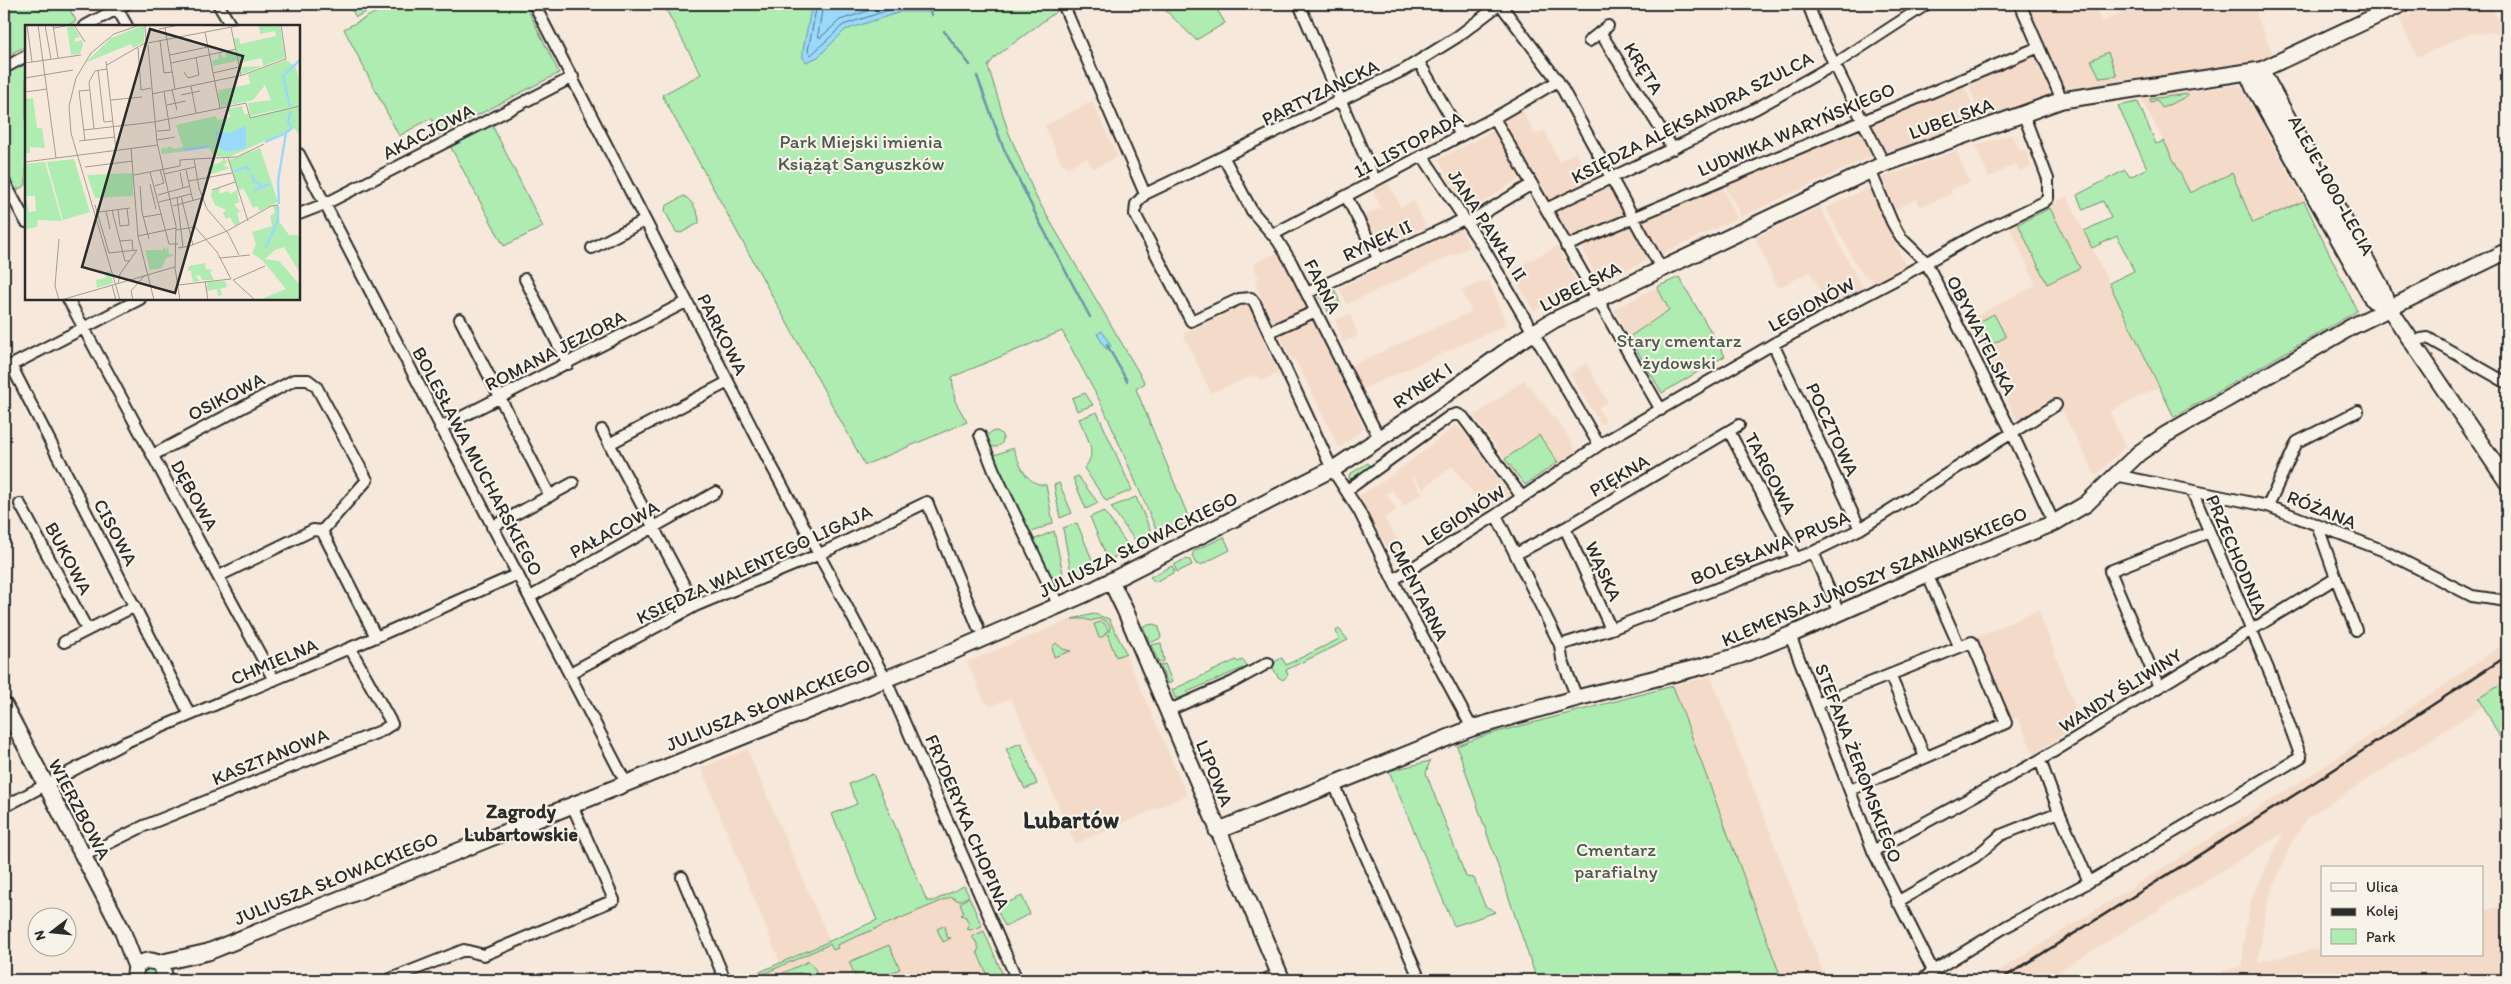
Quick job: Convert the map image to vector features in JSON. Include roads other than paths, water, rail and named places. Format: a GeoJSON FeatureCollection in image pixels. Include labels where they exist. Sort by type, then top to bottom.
{"type":"FeatureCollection","features":[{"type":"Feature","properties":{"kind":"street"},"geometry":{"type":"LineString","coordinates":[[218,4],[230,25]]}},
{"type":"Feature","properties":{"kind":"street","name":"PARKOWA"},"geometry":{"type":"LineString","coordinates":[[534,4],[686,302],[886,678]]}},
{"type":"Feature","properties":{"kind":"street"},"geometry":{"type":"LineString","coordinates":[[1064,4],[1145,194]]}},
{"type":"Feature","properties":{"kind":"street"},"geometry":{"type":"LineString","coordinates":[[1299,4],[1375,180]]}},
{"type":"Feature","properties":{"kind":"street"},"geometry":{"type":"LineString","coordinates":[[1500,4],[1558,81],[1613,177],[1661,268]]}},
{"type":"Feature","properties":{"kind":"street","name":"PARTYZANCKA"},"geometry":{"type":"LineString","coordinates":[[1145,194],[1341,102],[1419,62],[1474,25],[1500,4]]}},
{"type":"Feature","properties":{"kind":"street","name":"OBYWATELSKA"},"geometry":{"type":"LineString","coordinates":[[1808,4],[1819,33],[1863,120],[1895,227],[1902,238],[1926,262],[2012,433],[2054,523]]}},
{"type":"Feature","properties":{"kind":"street","name":"KSIĘDZA ALEKSANDRA SZULCA"},"geometry":{"type":"LineString","coordinates":[[1546,209],[1757,108],[1835,64],[1927,4]]}},
{"type":"Feature","properties":{"kind":"street"},"geometry":{"type":"LineString","coordinates":[[2020,4],[2062,100]]}},
{"type":"Feature","properties":{"kind":"street","name":"LUBELSKA"},"geometry":{"type":"LineString","coordinates":[[1533,332],[1596,299],[1877,167],[2062,100],[2255,72],[2402,4]]}},
{"type":"Feature","properties":{"kind":"street"},"geometry":{"type":"LineString","coordinates":[[87,25],[122,7],[127,25]]}},
{"type":"Feature","properties":{"kind":"street","name":"KRĘTA"},"geometry":{"type":"LineString","coordinates":[[1589,41],[1604,29],[1672,149]]}},
{"type":"Feature","properties":{"kind":"street","name":"LUDWIKA WARYŃSKIEGO"},"geometry":{"type":"LineString","coordinates":[[1566,246],[1632,216],[2039,47]]}},
{"type":"Feature","properties":{"kind":"street"},"geometry":{"type":"LineString","coordinates":[[4,68],[25,57]]}},
{"type":"Feature","properties":{"kind":"street"},"geometry":{"type":"LineString","coordinates":[[1419,62],[1461,135]]}},
{"type":"Feature","properties":{"kind":"street","name":"ALEJE 1000-LECIA"},"geometry":{"type":"LineString","coordinates":[[2255,72],[2322,194],[2385,294],[2389,308],[2507,482]]}},
{"type":"Feature","properties":{"kind":"street","name":"AKACJOWA"},"geometry":{"type":"LineString","coordinates":[[300,214],[325,204],[572,77]]}},
{"type":"Feature","properties":{"kind":"street","name":"11 LISTOPADA"},"geometry":{"type":"LineString","coordinates":[[1272,235],[1494,118],[1558,81]]}},
{"type":"Feature","properties":{"kind":"street","name":"LEGIONÓW"},"geometry":{"type":"LineString","coordinates":[[1392,580],[1496,515],[1599,445],[1773,344],[1977,234],[2044,202],[2048,198],[2048,179],[2023,113]]}},
{"type":"Feature","properties":{"kind":"street"},"geometry":{"type":"LineString","coordinates":[[1494,118],[1660,410]]}},
{"type":"Feature","properties":{"kind":"street","name":"JANA PAWŁA II"},"geometry":{"type":"LineString","coordinates":[[1422,155],[1533,332],[1599,445]]}},
{"type":"Feature","properties":{"kind":"street","name":"BOLESŁAWA MUCHARSKIEGO"},"geometry":{"type":"LineString","coordinates":[[300,156],[626,783]]}},
{"type":"Feature","properties":{"kind":"street","name":"FARNA"},"geometry":{"type":"LineString","coordinates":[[1224,158],[1252,210],[1284,251],[1379,438]]}},
{"type":"Feature","properties":{"kind":"street"},"geometry":{"type":"LineString","coordinates":[[4,181],[25,220]]}},
{"type":"Feature","properties":{"kind":"street","name":"RYNEK II"},"geometry":{"type":"LineString","coordinates":[[1307,293],[1378,258],[1465,221],[1532,184]]}},
{"type":"Feature","properties":{"kind":"street","name":"CMENTARNA"},"geometry":{"type":"LineString","coordinates":[[1145,194],[1136,204],[1135,214],[1191,322],[1246,297],[1252,298],[1256,303],[1332,470],[1359,511],[1392,580],[1472,728]]}},
{"type":"Feature","properties":{"kind":"street"},"geometry":{"type":"LineString","coordinates":[[1346,196],[1378,258]]}},
{"type":"Feature","properties":{"kind":"street"},"geometry":{"type":"LineString","coordinates":[[592,248],[644,221]]}},
{"type":"Feature","properties":{"kind":"street","name":"KLEMENSA JUNOSZY SZANIAWSKIEGO"},"geometry":{"type":"LineString","coordinates":[[1217,831],[1472,728],[1577,698],[1713,663],[1790,635],[1927,574],[2054,523],[2086,504],[2139,453],[2165,435],[2389,308],[2507,251]]}},
{"type":"Feature","properties":{"kind":"street"},"geometry":{"type":"LineString","coordinates":[[525,279],[568,364]]}},
{"type":"Feature","properties":{"kind":"street","name":"DĘBOWA"},"geometry":{"type":"LineString","coordinates":[[69,300],[274,680]]}},
{"type":"Feature","properties":{"kind":"street"},"geometry":{"type":"LineString","coordinates":[[8,367],[138,300]]}},
{"type":"Feature","properties":{"kind":"street","name":"ROMANA JEZIORA"},"geometry":{"type":"LineString","coordinates":[[440,428],[686,302]]}},
{"type":"Feature","properties":{"kind":"street"},"geometry":{"type":"LineString","coordinates":[[1269,332],[1316,311]]}},
{"type":"Feature","properties":{"kind":"street"},"geometry":{"type":"LineString","coordinates":[[460,319],[550,496]]}},
{"type":"Feature","properties":{"kind":"street","name":"RYNEK I"},"geometry":{"type":"LineString","coordinates":[[1332,470],[1446,394],[1533,332]]}},
{"type":"Feature","properties":{"kind":"street"},"geometry":{"type":"LineString","coordinates":[[2413,344],[2421,339],[2428,338],[2507,383]]}},
{"type":"Feature","properties":{"kind":"street","name":"POCZTOWA"},"geometry":{"type":"LineString","coordinates":[[1773,344],[1860,529]]}},
{"type":"Feature","properties":{"kind":"street","name":"CISOWA"},"geometry":{"type":"LineString","coordinates":[[8,367],[135,606],[190,715]]}},
{"type":"Feature","properties":{"kind":"street","name":"OSIKOWA"},"geometry":{"type":"LineString","coordinates":[[153,455],[294,380],[308,380],[316,386],[367,480],[322,531]]}},
{"type":"Feature","properties":{"kind":"street"},"geometry":{"type":"LineString","coordinates":[[609,444],[728,382]]}},
{"type":"Feature","properties":{"kind":"street","name":"BOLESŁAWA PRUSA"},"geometry":{"type":"LineString","coordinates":[[1560,645],[1610,629],[1813,552],[1860,529],[2056,405]]}},
{"type":"Feature","properties":{"kind":"street"},"geometry":{"type":"LineString","coordinates":[[2268,506],[2297,442],[2358,411]]}},
{"type":"Feature","properties":{"kind":"street"},"geometry":{"type":"LineString","coordinates":[[1346,491],[1450,416],[1457,414],[1462,415],[1522,497]]}},
{"type":"Feature","properties":{"kind":"street","name":"PIĘKNA"},"geometry":{"type":"LineString","coordinates":[[1516,554],[1565,528],[1739,425]]}},
{"type":"Feature","properties":{"kind":"street"},"geometry":{"type":"LineString","coordinates":[[602,430],[695,606]]}},
{"type":"Feature","properties":{"kind":"street","name":"TARGOWA"},"geometry":{"type":"LineString","coordinates":[[1729,431],[1796,559]]}},
{"type":"Feature","properties":{"kind":"street"},"geometry":{"type":"LineString","coordinates":[[980,436],[994,471],[1059,606]]}},
{"type":"Feature","properties":{"kind":"street","name":"JULIUSZA SŁOWACKIEGO"},"geometry":{"type":"LineString","coordinates":[[132,975],[143,962],[155,962],[208,952],[886,678],[1059,606],[1332,470]]}},
{"type":"Feature","properties":{"kind":"street","name":"RÓŻANA"},"geometry":{"type":"LineString","coordinates":[[2115,475],[2268,506],[2397,557],[2472,596],[2507,601]]}},
{"type":"Feature","properties":{"kind":"street"},"geometry":{"type":"LineString","coordinates":[[492,527],[573,483]]}},
{"type":"Feature","properties":{"kind":"street","name":"PRZECHODNIA"},"geometry":{"type":"LineString","coordinates":[[2089,882],[2301,757],[2272,678],[2192,491]]}},
{"type":"Feature","properties":{"kind":"street","name":"PAŁACOWA"},"geometry":{"type":"LineString","coordinates":[[530,597],[716,492]]}},
{"type":"Feature","properties":{"kind":"street","name":"KSIĘDZA WALENTEGO LIGAJA"},"geometry":{"type":"LineString","coordinates":[[570,673],[695,606],[820,554],[927,502],[978,628]]}},
{"type":"Feature","properties":{"kind":"street","name":"BUKOWA"},"geometry":{"type":"LineString","coordinates":[[20,504],[87,629]]}},
{"type":"Feature","properties":{"kind":"street"},"geometry":{"type":"LineString","coordinates":[[1496,515],[1560,645],[1562,659],[1577,698]]}},
{"type":"Feature","properties":{"kind":"street"},"geometry":{"type":"LineString","coordinates":[[2318,527],[2356,630]]}},
{"type":"Feature","properties":{"kind":"street","name":"WĄSKA"},"geometry":{"type":"LineString","coordinates":[[1565,528],[1610,629]]}},
{"type":"Feature","properties":{"kind":"street"},"geometry":{"type":"LineString","coordinates":[[219,576],[313,530],[322,531],[376,637]]}},
{"type":"Feature","properties":{"kind":"street"},"geometry":{"type":"LineString","coordinates":[[2159,687],[2110,571],[2209,532]]}},
{"type":"Feature","properties":{"kind":"street"},"geometry":{"type":"LineString","coordinates":[[1813,552],[1839,613]]}},
{"type":"Feature","properties":{"kind":"street","name":"CHMIELNA"},"geometry":{"type":"LineString","coordinates":[[4,807],[126,742],[376,637],[518,574]]}},
{"type":"Feature","properties":{"kind":"street"},"geometry":{"type":"LineString","coordinates":[[1927,574],[1959,646]]}},
{"type":"Feature","properties":{"kind":"street","name":"WANDY ŚLIWINY"},"geometry":{"type":"LineString","coordinates":[[1873,851],[2040,760],[2336,578]]}},
{"type":"Feature","properties":{"kind":"street","name":"LIPOWA"},"geometry":{"type":"LineString","coordinates":[[1111,581],[1280,977]]}},
{"type":"Feature","properties":{"kind":"street"},"geometry":{"type":"LineString","coordinates":[[64,642],[135,606]]}},
{"type":"Feature","properties":{"kind":"street","name":"STEFANA ŻEROMSKIEGO"},"geometry":{"type":"LineString","coordinates":[[1790,635],[1873,851],[1932,971]]}},
{"type":"Feature","properties":{"kind":"street"},"geometry":{"type":"LineString","coordinates":[[1817,704],[1969,642],[1974,644],[2006,723],[1850,790]]}},
{"type":"Feature","properties":{"kind":"street","name":"KASZTANOWA"},"geometry":{"type":"LineString","coordinates":[[83,856],[138,828],[381,731],[392,724],[350,648]]}},
{"type":"Feature","properties":{"kind":"street"},"geometry":{"type":"LineString","coordinates":[[1167,711],[1233,682],[1268,663]]}},
{"type":"Feature","properties":{"kind":"street"},"geometry":{"type":"LineString","coordinates":[[1890,675],[1925,757]]}},
{"type":"Feature","properties":{"kind":"street","name":"FRYDERYKA CHOPINA"},"geometry":{"type":"LineString","coordinates":[[886,678],[1017,980]]}},
{"type":"Feature","properties":{"kind":"street","name":"WIERZBOWA"},"geometry":{"type":"LineString","coordinates":[[4,705],[122,930],[132,975]]}},
{"type":"Feature","properties":{"kind":"street"},"geometry":{"type":"LineString","coordinates":[[1922,980],[1932,971],[2007,926],[2089,882],[2059,812],[2040,760]]}},
{"type":"Feature","properties":{"kind":"street"},"geometry":{"type":"LineString","coordinates":[[1334,784],[1420,980]]}},
{"type":"Feature","properties":{"kind":"street"},"geometry":{"type":"LineString","coordinates":[[388,980],[464,950],[484,955],[614,900],[572,805]]}},
{"type":"Feature","properties":{"kind":"street"},"geometry":{"type":"LineString","coordinates":[[1897,902],[1975,857],[2001,835],[2059,812]]}},
{"type":"Feature","properties":{"kind":"street"},"geometry":{"type":"LineString","coordinates":[[682,877],[725,980]]}},
{"type":"Feature","properties":{"kind":"street","name":"WIERZBOWA"},"geometry":{"type":"LineString","coordinates":[[122,930],[164,970],[165,979]]}},
{"type":"Feature","properties":{"kind":"street","name":"JULIUSZA SŁOWACKIEGO"},"geometry":{"type":"LineString","coordinates":[[165,979],[208,952]]}},
{"type":"Feature","properties":{"kind":"street"},"geometry":{"type":"LineString","coordinates":[[1264,980],[1280,977]]}},
{"type":"Feature","properties":{"kind":"water"},"geometry":{"type":"Polygon","coordinates":[[[812,4],[935,4],[930,12],[900,12],[845,30],[818,57],[806,62],[803,58],[803,50],[812,4]]]}},
{"type":"Feature","properties":{"kind":"water"},"geometry":{"type":"Polygon","coordinates":[[[1102,331],[1111,346],[1106,349],[1097,334],[1102,331]]]}},
{"type":"Feature","properties":{"kind":"waterway"},"geometry":{"type":"LineString","coordinates":[[944,31],[970,65]]}},
{"type":"Feature","properties":{"kind":"waterway"},"geometry":{"type":"LineString","coordinates":[[977,76],[1003,147],[1039,221],[1090,317]]}},
{"type":"Feature","properties":{"kind":"waterway"},"geometry":{"type":"LineString","coordinates":[[1107,345],[1127,381]]}},
{"type":"Feature","properties":{"kind":"railway"},"geometry":{"type":"LineString","coordinates":[[2000,980],[2315,782],[2507,656]]}},
{"type":"Feature","properties":{"kind":"district","name":"Lubartów"},"geometry":{"type":"Point","coordinates":[1071,820]}},
{"type":"Feature","properties":{"kind":"district","name":"Zagrody Lubartowskie"},"geometry":{"type":"Point","coordinates":[521,822]}},
{"type":"Feature","properties":{"kind":"park label","name":"Park Miejski imienia Książąt Sanguszków"},"geometry":{"type":"Point","coordinates":[861,152]}},
{"type":"Feature","properties":{"kind":"park label","name":"Stary cmentarz żydowski"},"geometry":{"type":"Point","coordinates":[1679,351]}},
{"type":"Feature","properties":{"kind":"park label","name":"Cmentarz parafialny"},"geometry":{"type":"Point","coordinates":[1616,860]}}]}
